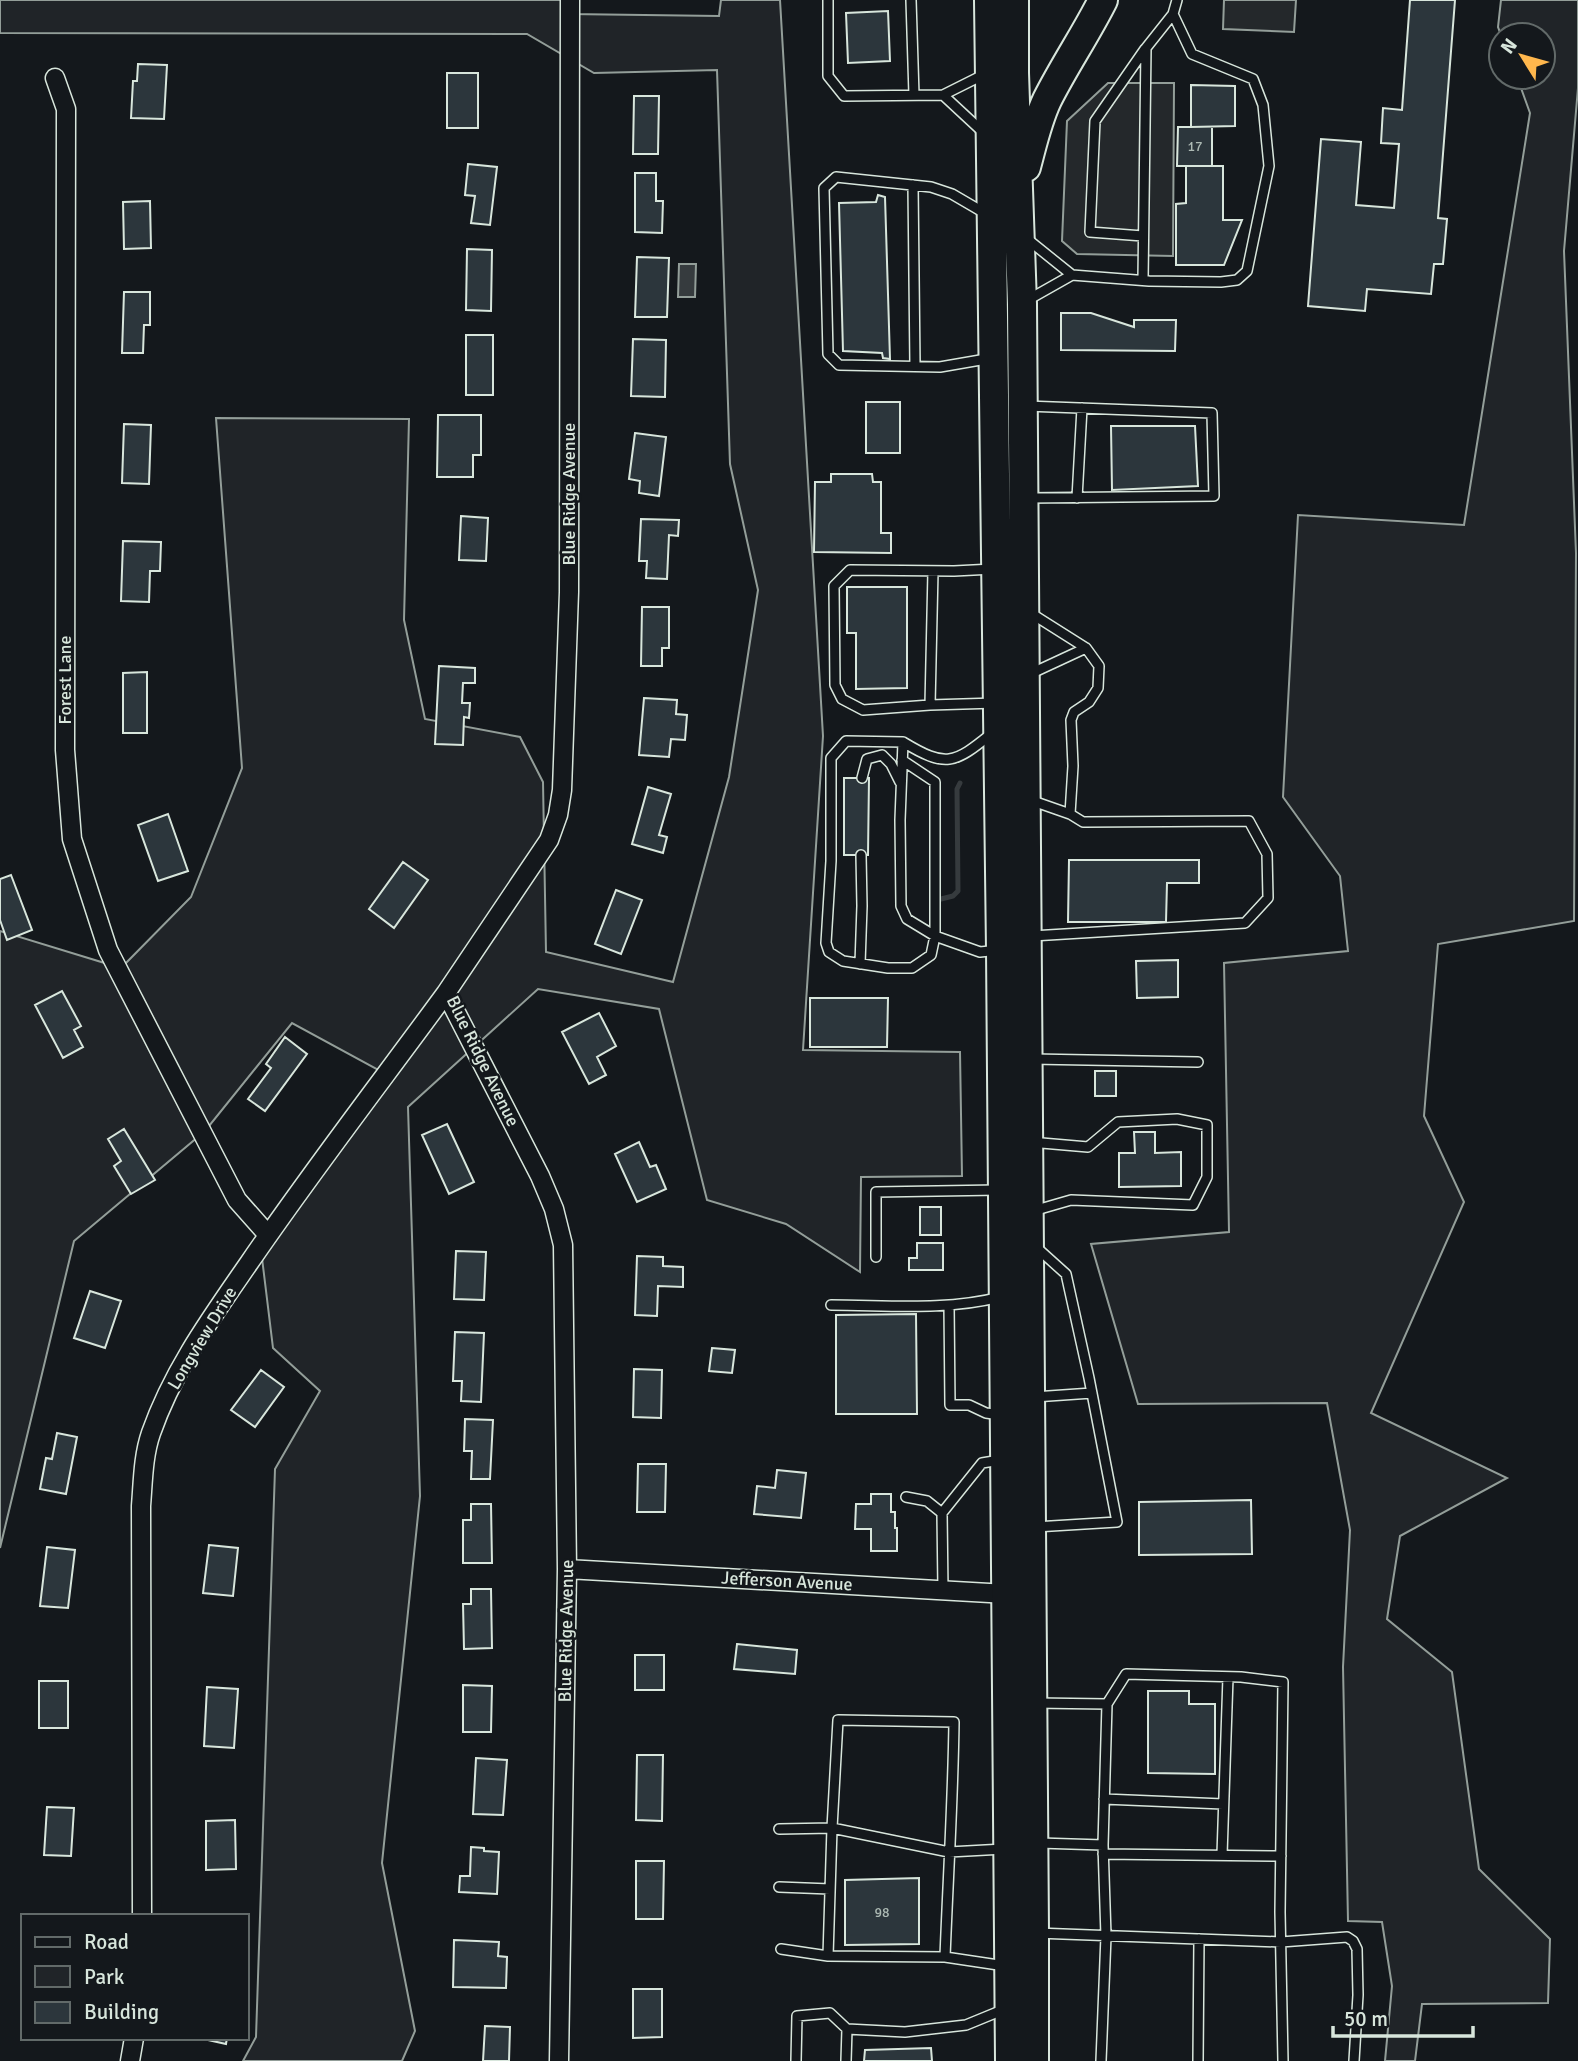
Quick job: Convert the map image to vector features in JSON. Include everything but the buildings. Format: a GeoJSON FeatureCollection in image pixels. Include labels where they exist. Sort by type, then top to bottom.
{"type":"FeatureCollection","features":[{"type":"Feature","properties":{"kind":"highway"},"geometry":{"type":"LineString","coordinates":[[989,0],[1007,1594],[1021,1845],[1034,1933],[1034,2061]]}},
{"type":"Feature","properties":{"kind":"highway"},"geometry":{"type":"LineString","coordinates":[[1010,2061],[1010,1967],[1032,1703],[1022,304],[1014,0]]}},
{"type":"Feature","properties":{"kind":"highway"},"geometry":{"type":"LineString","coordinates":[[1018,194],[1034,135],[1047,100],[1103,0]]}},
{"type":"Feature","properties":{"kind":"street","name":"Blue Ridge Avenue"},"geometry":{"type":"LineString","coordinates":[[559,2061],[567,1569],[563,1245],[554,1209],[540,1176],[446,993],[549,840],[558,815],[562,790],[569,578],[570,0]]}},
{"type":"Feature","properties":{"kind":"street","name":"Forest Lane"},"geometry":{"type":"LineString","coordinates":[[55,78],[66,109],[65,750],[72,839],[108,950],[237,1199],[268,1235]]}},
{"type":"Feature","properties":{"kind":"street","name":"Longview Drive"},"geometry":{"type":"LineString","coordinates":[[142,1914],[141,1506],[150,1434],[177,1371],[199,1336],[268,1235],[446,993]]}},
{"type":"Feature","properties":{"kind":"street","name":"Jefferson Avenue"},"geometry":{"type":"LineString","coordinates":[[567,1569],[1007,1594]]}},
{"type":"Feature","properties":{"kind":"street"},"geometry":{"type":"LineString","coordinates":[[130,2061],[134,2040]]}},
{"type":"Feature","properties":{"kind":"lane"},"geometry":{"type":"LineString","coordinates":[[828,0],[828,76],[844,96],[943,95],[990,72]]}},
{"type":"Feature","properties":{"kind":"lane"},"geometry":{"type":"LineString","coordinates":[[911,0],[914,95]]}},
{"type":"Feature","properties":{"kind":"lane"},"geometry":{"type":"LineString","coordinates":[[1143,236],[1090,232],[1095,121],[1173,14],[1177,0]]}},
{"type":"Feature","properties":{"kind":"lane"},"geometry":{"type":"LineString","coordinates":[[1022,304],[1072,275],[1221,282],[1237,280],[1247,271],[1269,166],[1263,105],[1253,79],[1192,54],[1173,14]]}},
{"type":"Feature","properties":{"kind":"lane"},"geometry":{"type":"LineString","coordinates":[[1143,280],[1146,48]]}},
{"type":"Feature","properties":{"kind":"lane"},"geometry":{"type":"LineString","coordinates":[[943,95],[990,139]]}},
{"type":"Feature","properties":{"kind":"lane"},"geometry":{"type":"LineString","coordinates":[[992,217],[952,194],[931,187],[836,177],[824,188],[828,354],[839,365],[940,367],[993,358]]}},
{"type":"Feature","properties":{"kind":"lane"},"geometry":{"type":"LineString","coordinates":[[913,185],[915,366]]}},
{"type":"Feature","properties":{"kind":"lane"},"geometry":{"type":"LineString","coordinates":[[1020,233],[1072,275]]}},
{"type":"Feature","properties":{"kind":"lane"},"geometry":{"type":"LineString","coordinates":[[1022,406],[1212,413],[1214,496],[1023,498]]}},
{"type":"Feature","properties":{"kind":"lane"},"geometry":{"type":"LineString","coordinates":[[1077,498],[1082,408]]}},
{"type":"Feature","properties":{"kind":"lane"},"geometry":{"type":"LineString","coordinates":[[996,569],[850,570],[834,586],[835,685],[842,699],[863,710],[930,705],[998,715]]}},
{"type":"Feature","properties":{"kind":"lane"},"geometry":{"type":"LineString","coordinates":[[930,705],[933,571]]}},
{"type":"Feature","properties":{"kind":"lane"},"geometry":{"type":"LineString","coordinates":[[1024,609],[1086,648],[1099,666],[1098,688],[1090,702],[1074,712],[1071,720],[1073,766],[1070,814]]}},
{"type":"Feature","properties":{"kind":"lane"},"geometry":{"type":"LineString","coordinates":[[1025,676],[1086,648]]}},
{"type":"Feature","properties":{"kind":"lane"},"geometry":{"type":"LineString","coordinates":[[902,760],[935,782],[934,936],[931,955],[912,968],[888,968],[843,961],[829,952],[826,943],[831,861],[831,758],[846,741],[904,743],[942,760],[956,759],[998,715]]}},
{"type":"Feature","properties":{"kind":"lane"},"geometry":{"type":"LineString","coordinates":[[904,743],[901,783],[901,906],[907,919],[934,936],[979,952],[1001,950]]}},
{"type":"Feature","properties":{"kind":"lane"},"geometry":{"type":"LineString","coordinates":[[862,778],[867,759],[882,755],[891,764],[901,783]]}},
{"type":"Feature","properties":{"kind":"lane"},"geometry":{"type":"LineString","coordinates":[[1025,799],[1070,814],[1083,822],[1249,821],[1267,854],[1268,898],[1245,923],[1026,936]]}},
{"type":"Feature","properties":{"kind":"lane"},"geometry":{"type":"LineString","coordinates":[[860,855],[860,964]]}},
{"type":"Feature","properties":{"kind":"lane"},"geometry":{"type":"LineString","coordinates":[[1027,1059],[1198,1062]]}},
{"type":"Feature","properties":{"kind":"lane"},"geometry":{"type":"LineString","coordinates":[[1028,1142],[1088,1147],[1118,1122],[1177,1119],[1207,1125],[1207,1177],[1192,1205],[1072,1200],[1028,1212]]}},
{"type":"Feature","properties":{"kind":"lane"},"geometry":{"type":"LineString","coordinates":[[876,1256],[876,1192],[1003,1190]]}},
{"type":"Feature","properties":{"kind":"lane"},"geometry":{"type":"LineString","coordinates":[[1028,1240],[1066,1274],[1116,1522],[1030,1527]]}},
{"type":"Feature","properties":{"kind":"lane"},"geometry":{"type":"LineString","coordinates":[[831,1305],[949,1305],[980,1303],[1004,1296]]}},
{"type":"Feature","properties":{"kind":"lane"},"geometry":{"type":"LineString","coordinates":[[949,1305],[950,1405],[969,1405],[986,1413],[1005,1416]]}},
{"type":"Feature","properties":{"kind":"lane"},"geometry":{"type":"LineString","coordinates":[[1029,1397],[1092,1394]]}},
{"type":"Feature","properties":{"kind":"lane"},"geometry":{"type":"LineString","coordinates":[[943,1590],[942,1513],[982,1463],[1006,1459]]}},
{"type":"Feature","properties":{"kind":"lane"},"geometry":{"type":"LineString","coordinates":[[906,1497],[928,1501],[942,1513]]}},
{"type":"Feature","properties":{"kind":"lane"},"geometry":{"type":"LineString","coordinates":[[1101,2061],[1106,1936],[1103,1849],[1107,1704],[1126,1674],[1241,1677],[1283,1682],[1280,1913],[1283,2061]]}},
{"type":"Feature","properties":{"kind":"lane"},"geometry":{"type":"LineString","coordinates":[[1222,1855],[1228,1677]]}},
{"type":"Feature","properties":{"kind":"lane"},"geometry":{"type":"LineString","coordinates":[[1032,1703],[1107,1704]]}},
{"type":"Feature","properties":{"kind":"lane"},"geometry":{"type":"LineString","coordinates":[[828,1956],[838,1720],[954,1722],[945,1957]]}},
{"type":"Feature","properties":{"kind":"lane"},"geometry":{"type":"LineString","coordinates":[[1104,1799],[1223,1804]]}},
{"type":"Feature","properties":{"kind":"lane"},"geometry":{"type":"LineString","coordinates":[[779,1829],[832,1828],[949,1852],[1021,1845],[1281,1856]]}},
{"type":"Feature","properties":{"kind":"lane"},"geometry":{"type":"LineString","coordinates":[[779,1888],[830,1889]]}},
{"type":"Feature","properties":{"kind":"lane"},"geometry":{"type":"LineString","coordinates":[[1034,1933],[1281,1942],[1347,1937],[1357,1949],[1358,1995],[1354,2061]]}},
{"type":"Feature","properties":{"kind":"lane"},"geometry":{"type":"LineString","coordinates":[[1198,2061],[1199,1939]]}},
{"type":"Feature","properties":{"kind":"lane"},"geometry":{"type":"LineString","coordinates":[[781,1949],[828,1956],[945,1957],[1010,1967]]}},
{"type":"Feature","properties":{"kind":"lane"},"geometry":{"type":"LineString","coordinates":[[796,2061],[797,2016],[830,2014],[847,2029],[905,2032],[966,2025],[1010,2007]]}},
{"type":"Feature","properties":{"kind":"lane"},"geometry":{"type":"LineString","coordinates":[[846,2061],[847,2029]]}},
{"type":"Feature","properties":{"kind":"green space"},"geometry":{"type":"Polygon","coordinates":[[[0,0],[563,0],[569,14],[719,16],[721,0],[780,0],[823,736],[803,1050],[960,1052],[962,1176],[861,1177],[860,1272],[786,1224],[707,1200],[659,1009],[538,989],[408,1107],[420,1496],[382,1863],[415,2031],[402,2061],[243,2061],[256,2037],[275,1469],[320,1391],[273,1348],[262,1258],[386,1074],[292,1023],[205,1131],[74,1241],[0,1548],[0,931],[121,968],[191,897],[242,768],[216,418],[409,419],[404,620],[425,719],[520,737],[543,782],[546,952],[673,982],[729,777],[758,590],[730,464],[717,70],[594,73],[527,34],[0,33],[0,0]]]}},
{"type":"Feature","properties":{"kind":"green space"},"geometry":{"type":"Polygon","coordinates":[[[1501,0],[1578,0],[1578,88],[1564,251],[1576,553],[1574,921],[1438,944],[1424,1116],[1464,1202],[1371,1413],[1507,1478],[1400,1536],[1387,1619],[1452,1672],[1479,1869],[1550,1939],[1548,2003],[1422,2004],[1415,2061],[1385,2061],[1392,1986],[1382,1922],[1348,1921],[1343,1667],[1350,1530],[1327,1403],[1138,1404],[1091,1244],[1229,1232],[1224,963],[1348,951],[1340,876],[1283,797],[1298,515],[1464,525],[1530,113],[1522,91],[1557,91],[1557,21],[1499,21],[1501,0]]]}},
{"type":"Feature","properties":{"kind":"shaded area"},"geometry":{"type":"Polygon","coordinates":[[[1224,0],[1296,0],[1294,32],[1223,29],[1224,0]]]}},
{"type":"Feature","properties":{"kind":"shaded area"},"geometry":{"type":"Polygon","coordinates":[[[1108,83],[1174,83],[1173,256],[1077,254],[1062,241],[1067,121],[1108,83]]]}},
{"type":"Feature","properties":{"kind":"shaded area"},"geometry":{"type":"Polygon","coordinates":[[[679,264],[696,264],[695,297],[678,297],[679,264]]]}},
{"type":"Feature","properties":{"kind":"waterway"},"geometry":{"type":"LineString","coordinates":[[941,899],[953,896],[958,891],[957,789],[960,783]]}}]}
